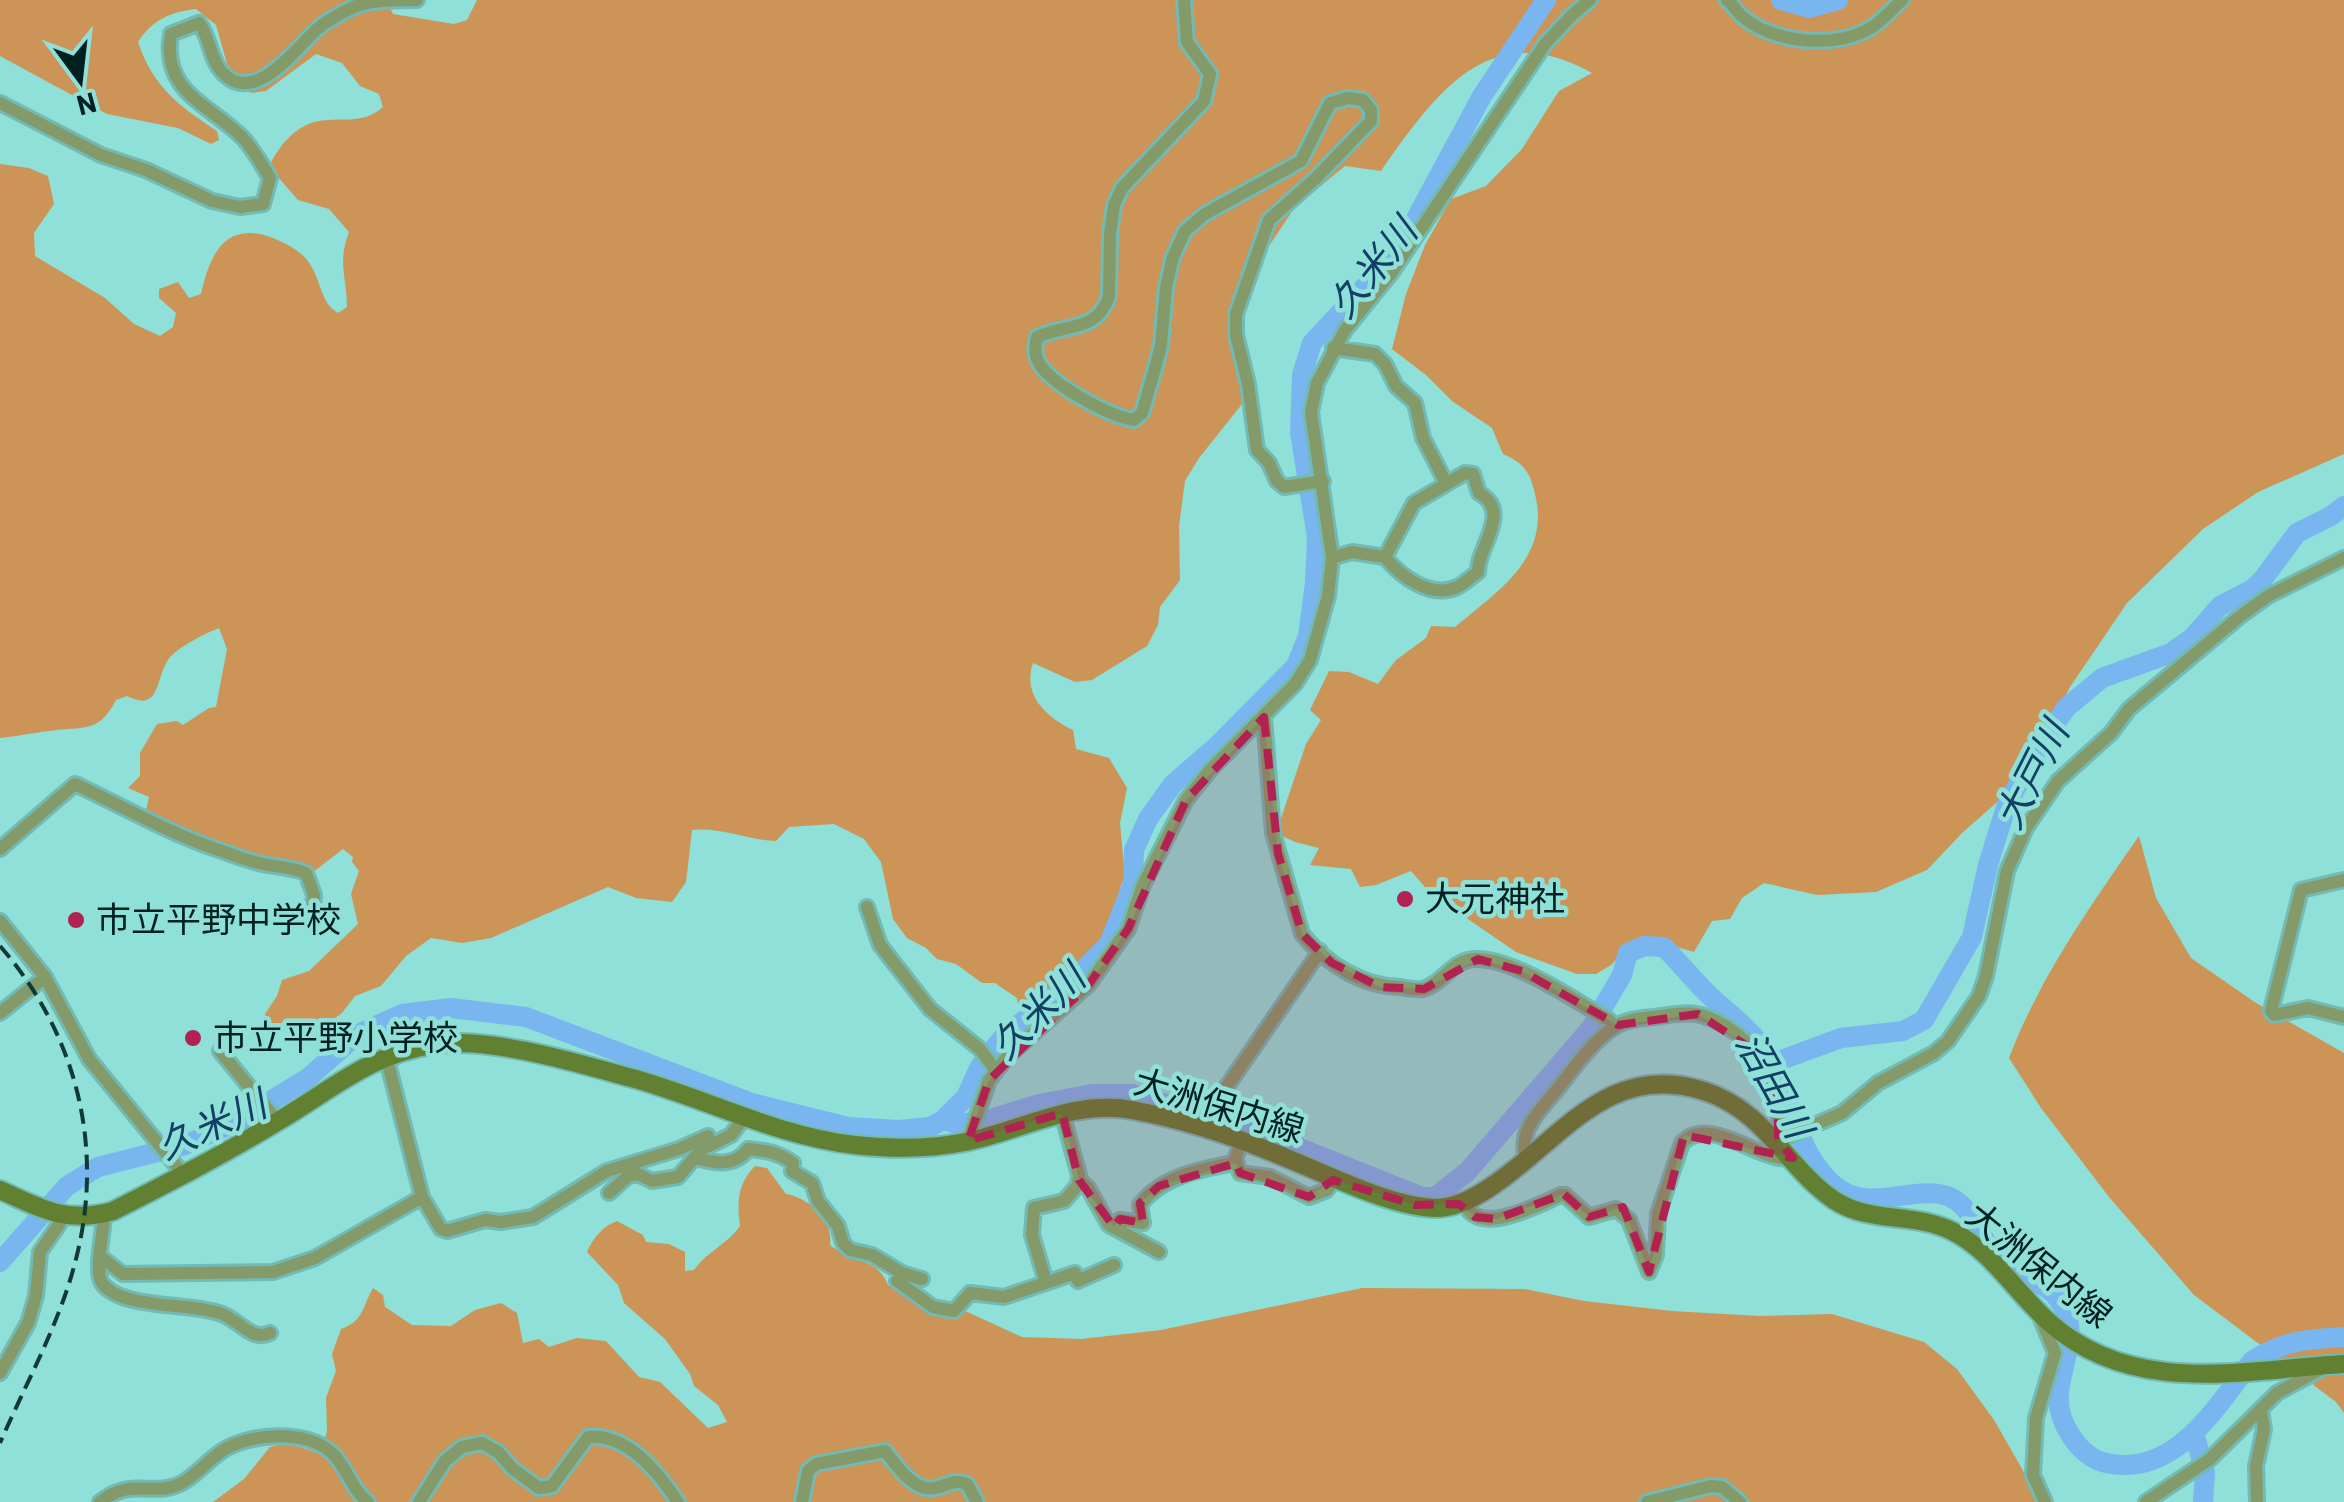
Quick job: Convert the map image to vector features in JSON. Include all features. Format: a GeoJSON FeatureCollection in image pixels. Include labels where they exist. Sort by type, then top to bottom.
{"type":"FeatureCollection","features":[{"type":"Feature","properties":{"kind":"main road","name":"大洲保内線"},"geometry":{"type":"LineString","coordinates":[[0,1190],[62,1216],[104,1214],[276,1119],[362,1066],[386,1056],[444,1044],[478,1044],[641,1080],[783,1132],[856,1145],[920,1146],[1107,1106],[1131,1109],[1200,1125],[1334,1179],[1437,1208],[1464,1202],[1502,1179],[1604,1097],[1652,1084],[1700,1089],[1728,1100],[1785,1138],[1793,1158],[1825,1193],[1844,1206],[1865,1214],[1925,1222],[1970,1242],[2038,1312],[2079,1346],[2134,1368],[2186,1374],[2337,1364]]}},
{"type":"Feature","properties":{"kind":"street"},"geometry":{"type":"LineString","coordinates":[[0,103],[101,154],[212,200],[240,207],[263,204],[270,178],[244,139],[184,89],[168,54],[172,34],[199,23],[220,70],[232,80],[246,82],[268,76],[319,27],[359,4],[417,0]]}},
{"type":"Feature","properties":{"kind":"street"},"geometry":{"type":"LineString","coordinates":[[1184,0],[1187,42],[1210,74],[1204,101],[1122,188],[1114,205],[1109,296],[1104,310],[1096,319],[1037,337],[1034,347],[1038,362],[1053,378],[1089,402],[1118,417],[1134,420],[1142,412],[1162,345],[1166,287],[1173,257],[1185,231],[1205,214],[1301,161],[1330,102],[1363,100],[1372,110],[1371,121],[1269,220],[1236,314],[1236,335],[1248,384],[1257,450],[1269,464],[1276,482],[1284,487],[1320,482]]}},
{"type":"Feature","properties":{"kind":"street"},"geometry":{"type":"LineString","coordinates":[[968,1138],[976,1111],[996,1071],[1089,984],[1128,929],[1143,885],[1186,800],[1210,770],[1295,684],[1310,660],[1328,596],[1332,558],[1311,412],[1318,383],[1333,348],[1404,255],[1545,44],[1590,0]]}},
{"type":"Feature","properties":{"kind":"street"},"geometry":{"type":"LineString","coordinates":[[1727,0],[1757,26],[1778,34],[1827,40],[1852,36],[1873,26],[1902,0]]}},
{"type":"Feature","properties":{"kind":"street"},"geometry":{"type":"LineString","coordinates":[[1333,348],[1375,354],[1385,364],[1396,386],[1415,403],[1423,438],[1446,483]]}},
{"type":"Feature","properties":{"kind":"street"},"geometry":{"type":"LineString","coordinates":[[1332,558],[1352,552],[1385,557],[1414,583],[1436,590],[1456,588],[1478,572],[1476,565],[1490,540],[1492,508],[1480,492],[1474,474],[1465,473],[1414,503],[1385,557]]}},
{"type":"Feature","properties":{"kind":"street"},"geometry":{"type":"LineString","coordinates":[[1526,1159],[1523,1147],[1534,1116],[1612,1023],[1698,1014],[1736,1034],[1756,1051],[1768,1070],[1785,1138],[1842,1112],[1878,1084],[1934,1053],[1955,1032],[1978,996],[1986,976],[2001,891],[2017,849],[2026,828],[2072,764],[2111,733],[2129,709],[2239,617],[2268,596],[2344,558]]}},
{"type":"Feature","properties":{"kind":"street"},"geometry":{"type":"LineString","coordinates":[[1264,717],[1273,833],[1302,934],[1320,951],[1348,973],[1380,986],[1424,989],[1452,966],[1478,959],[1522,972],[1612,1023]]}},
{"type":"Feature","properties":{"kind":"street"},"geometry":{"type":"LineString","coordinates":[[0,849],[76,784],[212,848],[306,873],[314,895],[313,910]]}},
{"type":"Feature","properties":{"kind":"street"},"geometry":{"type":"LineString","coordinates":[[2344,880],[2301,890],[2272,1011],[2274,1015],[2283,1015],[2308,1008],[2344,1018]]}},
{"type":"Feature","properties":{"kind":"street"},"geometry":{"type":"LineString","coordinates":[[866,907],[880,946],[930,1009],[980,1049],[996,1071]]}},
{"type":"Feature","properties":{"kind":"street"},"geometry":{"type":"LineString","coordinates":[[0,921],[45,977],[89,1059],[180,1170]]}},
{"type":"Feature","properties":{"kind":"street"},"geometry":{"type":"LineString","coordinates":[[1200,1125],[1320,951]]}},
{"type":"Feature","properties":{"kind":"street"},"geometry":{"type":"LineString","coordinates":[[0,1013],[45,977]]}},
{"type":"Feature","properties":{"kind":"street"},"geometry":{"type":"LineString","coordinates":[[220,1051],[276,1119]]}},
{"type":"Feature","properties":{"kind":"street"},"geometry":{"type":"LineString","coordinates":[[386,1056],[422,1197],[440,1229],[446,1231],[485,1220],[518,1221],[556,1206],[608,1171],[679,1150],[708,1136]]}},
{"type":"Feature","properties":{"kind":"street"},"geometry":{"type":"LineString","coordinates":[[1046,1282],[1032,1236],[1034,1208],[1074,1194],[1078,1180],[1062,1114]]}},
{"type":"Feature","properties":{"kind":"street"},"geometry":{"type":"LineString","coordinates":[[608,1193],[628,1176],[638,1174],[652,1181],[678,1177],[706,1146],[731,1135],[744,1118]]}},
{"type":"Feature","properties":{"kind":"street"},"geometry":{"type":"LineString","coordinates":[[1464,1202],[1466,1210],[1476,1217],[1496,1219],[1561,1195],[1589,1216],[1616,1209],[1629,1220],[1649,1272],[1656,1255],[1661,1202],[1687,1138],[1701,1134],[1725,1138],[1780,1161],[1793,1158]]}},
{"type":"Feature","properties":{"kind":"street"},"geometry":{"type":"LineString","coordinates":[[1241,1142],[1236,1161],[1240,1173],[1270,1177],[1309,1197],[1327,1190],[1334,1179]]}},
{"type":"Feature","properties":{"kind":"street"},"geometry":{"type":"LineString","coordinates":[[695,1156],[712,1164],[739,1159],[748,1148],[783,1154],[793,1163],[792,1171],[812,1183],[818,1201],[838,1226],[843,1243],[850,1250],[878,1257],[902,1273],[922,1279]]}},
{"type":"Feature","properties":{"kind":"street"},"geometry":{"type":"LineString","coordinates":[[1114,1227],[1120,1220],[1143,1222],[1140,1204],[1159,1186],[1204,1168],[1236,1161]]}},
{"type":"Feature","properties":{"kind":"street"},"geometry":{"type":"LineString","coordinates":[[1078,1180],[1088,1188],[1107,1222],[1159,1252]]}},
{"type":"Feature","properties":{"kind":"street"},"geometry":{"type":"LineString","coordinates":[[100,1257],[123,1274],[273,1272],[316,1258],[422,1197]]}},
{"type":"Feature","properties":{"kind":"street"},"geometry":{"type":"LineString","coordinates":[[104,1214],[97,1274],[104,1287],[140,1303],[223,1314],[254,1336],[270,1334]]}},
{"type":"Feature","properties":{"kind":"street"},"geometry":{"type":"LineString","coordinates":[[0,1372],[28,1323],[36,1296],[40,1252],[62,1216]]}},
{"type":"Feature","properties":{"kind":"street"},"geometry":{"type":"LineString","coordinates":[[897,1281],[923,1302],[954,1311],[970,1293],[1004,1297],[1075,1273],[1082,1280],[1114,1265]]}},
{"type":"Feature","properties":{"kind":"street"},"geometry":{"type":"LineString","coordinates":[[2038,1312],[2055,1353],[2036,1418],[2033,1475],[2044,1502]]}},
{"type":"Feature","properties":{"kind":"street"},"geometry":{"type":"LineString","coordinates":[[2146,1502],[2210,1459],[2278,1393],[2337,1364]]}},
{"type":"Feature","properties":{"kind":"street"},"geometry":{"type":"LineString","coordinates":[[2257,1502],[2256,1466],[2264,1430],[2261,1411]]}},
{"type":"Feature","properties":{"kind":"street"},"geometry":{"type":"LineString","coordinates":[[419,1502],[434,1474],[462,1446],[482,1443],[540,1488],[552,1486],[588,1437],[602,1436],[628,1446],[666,1484],[678,1502]]}},
{"type":"Feature","properties":{"kind":"street"},"geometry":{"type":"LineString","coordinates":[[100,1502],[110,1494],[136,1486],[177,1486],[224,1449],[244,1440],[293,1438],[319,1444],[331,1452],[349,1482],[368,1502]]}},
{"type":"Feature","properties":{"kind":"street"},"geometry":{"type":"LineString","coordinates":[[802,1502],[808,1471],[816,1464],[885,1450],[920,1486],[929,1489],[958,1480],[967,1484],[977,1502]]}},
{"type":"Feature","properties":{"kind":"street"},"geometry":{"type":"LineString","coordinates":[[1647,1502],[1711,1486],[1722,1488],[1740,1502]]}},
{"type":"Feature","properties":{"kind":"highlighted area"},"geometry":{"type":"Polygon","coordinates":[[[1264,717],[1278,853],[1302,934],[1332,963],[1380,987],[1424,989],[1478,959],[1522,971],[1618,1025],[1698,1014],[1755,1051],[1778,1104],[1778,1141],[1793,1158],[1684,1135],[1649,1272],[1623,1207],[1589,1217],[1564,1194],[1496,1219],[1475,1217],[1459,1204],[1415,1205],[1333,1180],[1309,1197],[1240,1173],[1236,1163],[1159,1186],[1140,1203],[1143,1223],[1120,1219],[1114,1227],[1079,1180],[1062,1113],[968,1141],[969,1135],[989,1080],[1089,984],[1128,929],[1186,800],[1264,717]]]}},
{"type":"Feature","properties":{"kind":"shaded area"},"geometry":{"type":"Polygon","coordinates":[[[0,0],[386,0],[393,14],[454,24],[467,20],[477,0],[2344,0],[2344,454],[2258,492],[2203,529],[2127,603],[2070,687],[2039,748],[2011,790],[1927,870],[1876,892],[1817,895],[1764,883],[1742,898],[1730,919],[1712,921],[1694,952],[1652,940],[1626,948],[1611,965],[1596,974],[1577,974],[1516,952],[1430,893],[1411,871],[1360,887],[1351,869],[1310,865],[1319,848],[1276,833],[1306,744],[1321,720],[1310,710],[1329,671],[1349,672],[1378,684],[1396,660],[1426,638],[1431,626],[1455,627],[1503,586],[1528,555],[1535,537],[1535,494],[1525,469],[1503,454],[1492,428],[1452,401],[1392,349],[1406,294],[1425,245],[1451,199],[1486,186],[1522,149],[1559,91],[1592,73],[1555,57],[1523,53],[1494,58],[1444,91],[1381,171],[1345,166],[1295,207],[1257,264],[1240,317],[1242,404],[1185,481],[1179,526],[1180,580],[1160,607],[1158,625],[1147,646],[1092,680],[1075,682],[1033,663],[1031,685],[1039,704],[1073,730],[1076,749],[1109,758],[1127,788],[1120,823],[1125,878],[1104,933],[1076,973],[1028,1008],[1018,1005],[1017,998],[995,983],[982,983],[956,964],[937,959],[907,938],[893,919],[881,862],[864,839],[834,824],[789,827],[776,841],[692,830],[686,882],[672,902],[636,898],[608,887],[491,938],[462,943],[431,938],[406,956],[381,986],[355,996],[327,1024],[305,1023],[294,1031],[269,1025],[265,1014],[282,980],[309,971],[358,924],[351,894],[359,871],[353,857],[343,849],[312,873],[223,848],[146,811],[149,797],[128,788],[140,776],[140,753],[157,724],[177,721],[183,725],[216,707],[227,649],[219,628],[171,656],[156,690],[147,700],[127,696],[116,700],[104,717],[85,727],[0,738],[0,164],[29,168],[48,176],[54,204],[34,233],[35,256],[105,298],[134,324],[160,336],[173,327],[176,313],[159,298],[159,289],[178,282],[189,298],[201,294],[215,254],[232,237],[243,233],[273,238],[300,253],[315,272],[328,303],[338,313],[347,307],[343,262],[349,232],[329,209],[298,200],[271,162],[300,128],[315,122],[356,119],[383,107],[379,94],[360,86],[342,63],[316,54],[266,91],[251,93],[227,64],[216,25],[196,9],[187,10],[156,23],[138,42],[151,71],[169,94],[217,131],[219,140],[211,144],[178,128],[107,114],[0,56],[0,0]]]}},
{"type":"Feature","properties":{"kind":"shaded area"},"geometry":{"type":"Polygon","coordinates":[[[2139,836],[2156,898],[2191,958],[2256,1003],[2344,1053],[2344,1413],[2336,1402],[2194,1295],[2109,1197],[2041,1108],[2009,1058],[2051,971],[2139,836]]]}},
{"type":"Feature","properties":{"kind":"shaded area"},"geometry":{"type":"Polygon","coordinates":[[[755,1166],[767,1168],[786,1194],[803,1200],[818,1212],[828,1227],[830,1245],[871,1265],[888,1285],[901,1288],[949,1316],[963,1310],[1022,1337],[1081,1339],[1161,1330],[1362,1288],[1525,1289],[1584,1301],[1672,1311],[1759,1316],[1832,1314],[1924,1342],[1957,1369],[1994,1420],[2041,1502],[213,1502],[244,1479],[270,1447],[287,1443],[318,1453],[327,1432],[326,1398],[336,1371],[332,1354],[341,1329],[358,1318],[373,1288],[383,1295],[385,1307],[412,1325],[451,1326],[475,1310],[501,1303],[517,1313],[523,1343],[539,1339],[549,1347],[577,1338],[606,1341],[639,1377],[660,1382],[708,1428],[727,1422],[718,1405],[694,1386],[665,1339],[624,1303],[618,1285],[587,1252],[599,1233],[617,1221],[643,1235],[646,1242],[669,1244],[685,1252],[685,1271],[694,1270],[740,1226],[740,1194],[755,1166]]]}},
{"type":"Feature","properties":{"kind":"waterway","name":"久米川"},"geometry":{"type":"LineString","coordinates":[[0,1262],[67,1186],[98,1167],[185,1145],[236,1122],[308,1078],[358,1034],[402,1014],[451,1008],[526,1017],[752,1103],[848,1127],[899,1130],[930,1127],[943,1120],[966,1097],[979,1068],[1003,1037],[1068,985],[1109,944],[1133,884],[1134,850],[1148,819],[1173,784],[1218,745],[1296,666],[1308,636],[1315,583],[1317,537],[1300,433],[1302,375],[1312,343],[1383,267],[1413,224],[1482,96],[1546,0]]}},
{"type":"Feature","properties":{"kind":"waterway","name":"久米川"},"geometry":{"type":"LineString","coordinates":[[1781,0],[1810,8],[1838,0]]}},
{"type":"Feature","properties":{"kind":"waterway","name":"大戸川"},"geometry":{"type":"LineString","coordinates":[[1773,1063],[1841,1038],[1903,1031],[1924,1020],[1972,937],[2006,807],[2033,756],[2066,708],[2102,678],[2171,653],[2192,638],[2220,606],[2263,579],[2297,533],[2344,506]]}},
{"type":"Feature","properties":{"kind":"waterway","name":"沼田川"},"geometry":{"type":"LineString","coordinates":[[943,1120],[957,1124],[984,1121],[1039,1104],[1092,1094],[1133,1094],[1265,1134],[1422,1197],[1435,1197],[1467,1172],[1591,1028],[1622,975],[1628,953],[1644,946],[1664,947],[1760,1044],[1802,1140],[1824,1175],[1839,1189],[1864,1198],[1931,1193],[1954,1199],[1969,1214],[2001,1262],[2058,1299],[2070,1334],[2059,1393],[2061,1415],[2078,1446],[2096,1459],[2131,1465],[2153,1460],[2191,1435],[2252,1361],[2296,1342],[2344,1337]]}},
{"type":"Feature","properties":{"kind":"waterway"},"geometry":{"type":"LineString","coordinates":[[2194,1432],[2205,1473],[2203,1502]]}},
{"type":"Feature","properties":{"kind":"railway"},"geometry":{"type":"LineString","coordinates":[[0,946],[48,1016],[65,1053],[85,1133],[87,1175],[84,1217],[69,1283],[52,1330],[0,1443]]}},
{"type":"Feature","properties":{"kind":"place","name":"大元神社"},"geometry":{"type":"Point","coordinates":[1405,899]}},
{"type":"Feature","properties":{"kind":"place","name":"市立平野中学校"},"geometry":{"type":"Point","coordinates":[76,920]}},
{"type":"Feature","properties":{"kind":"place","name":"市立平野小学校"},"geometry":{"type":"Point","coordinates":[193,1038]}}]}
